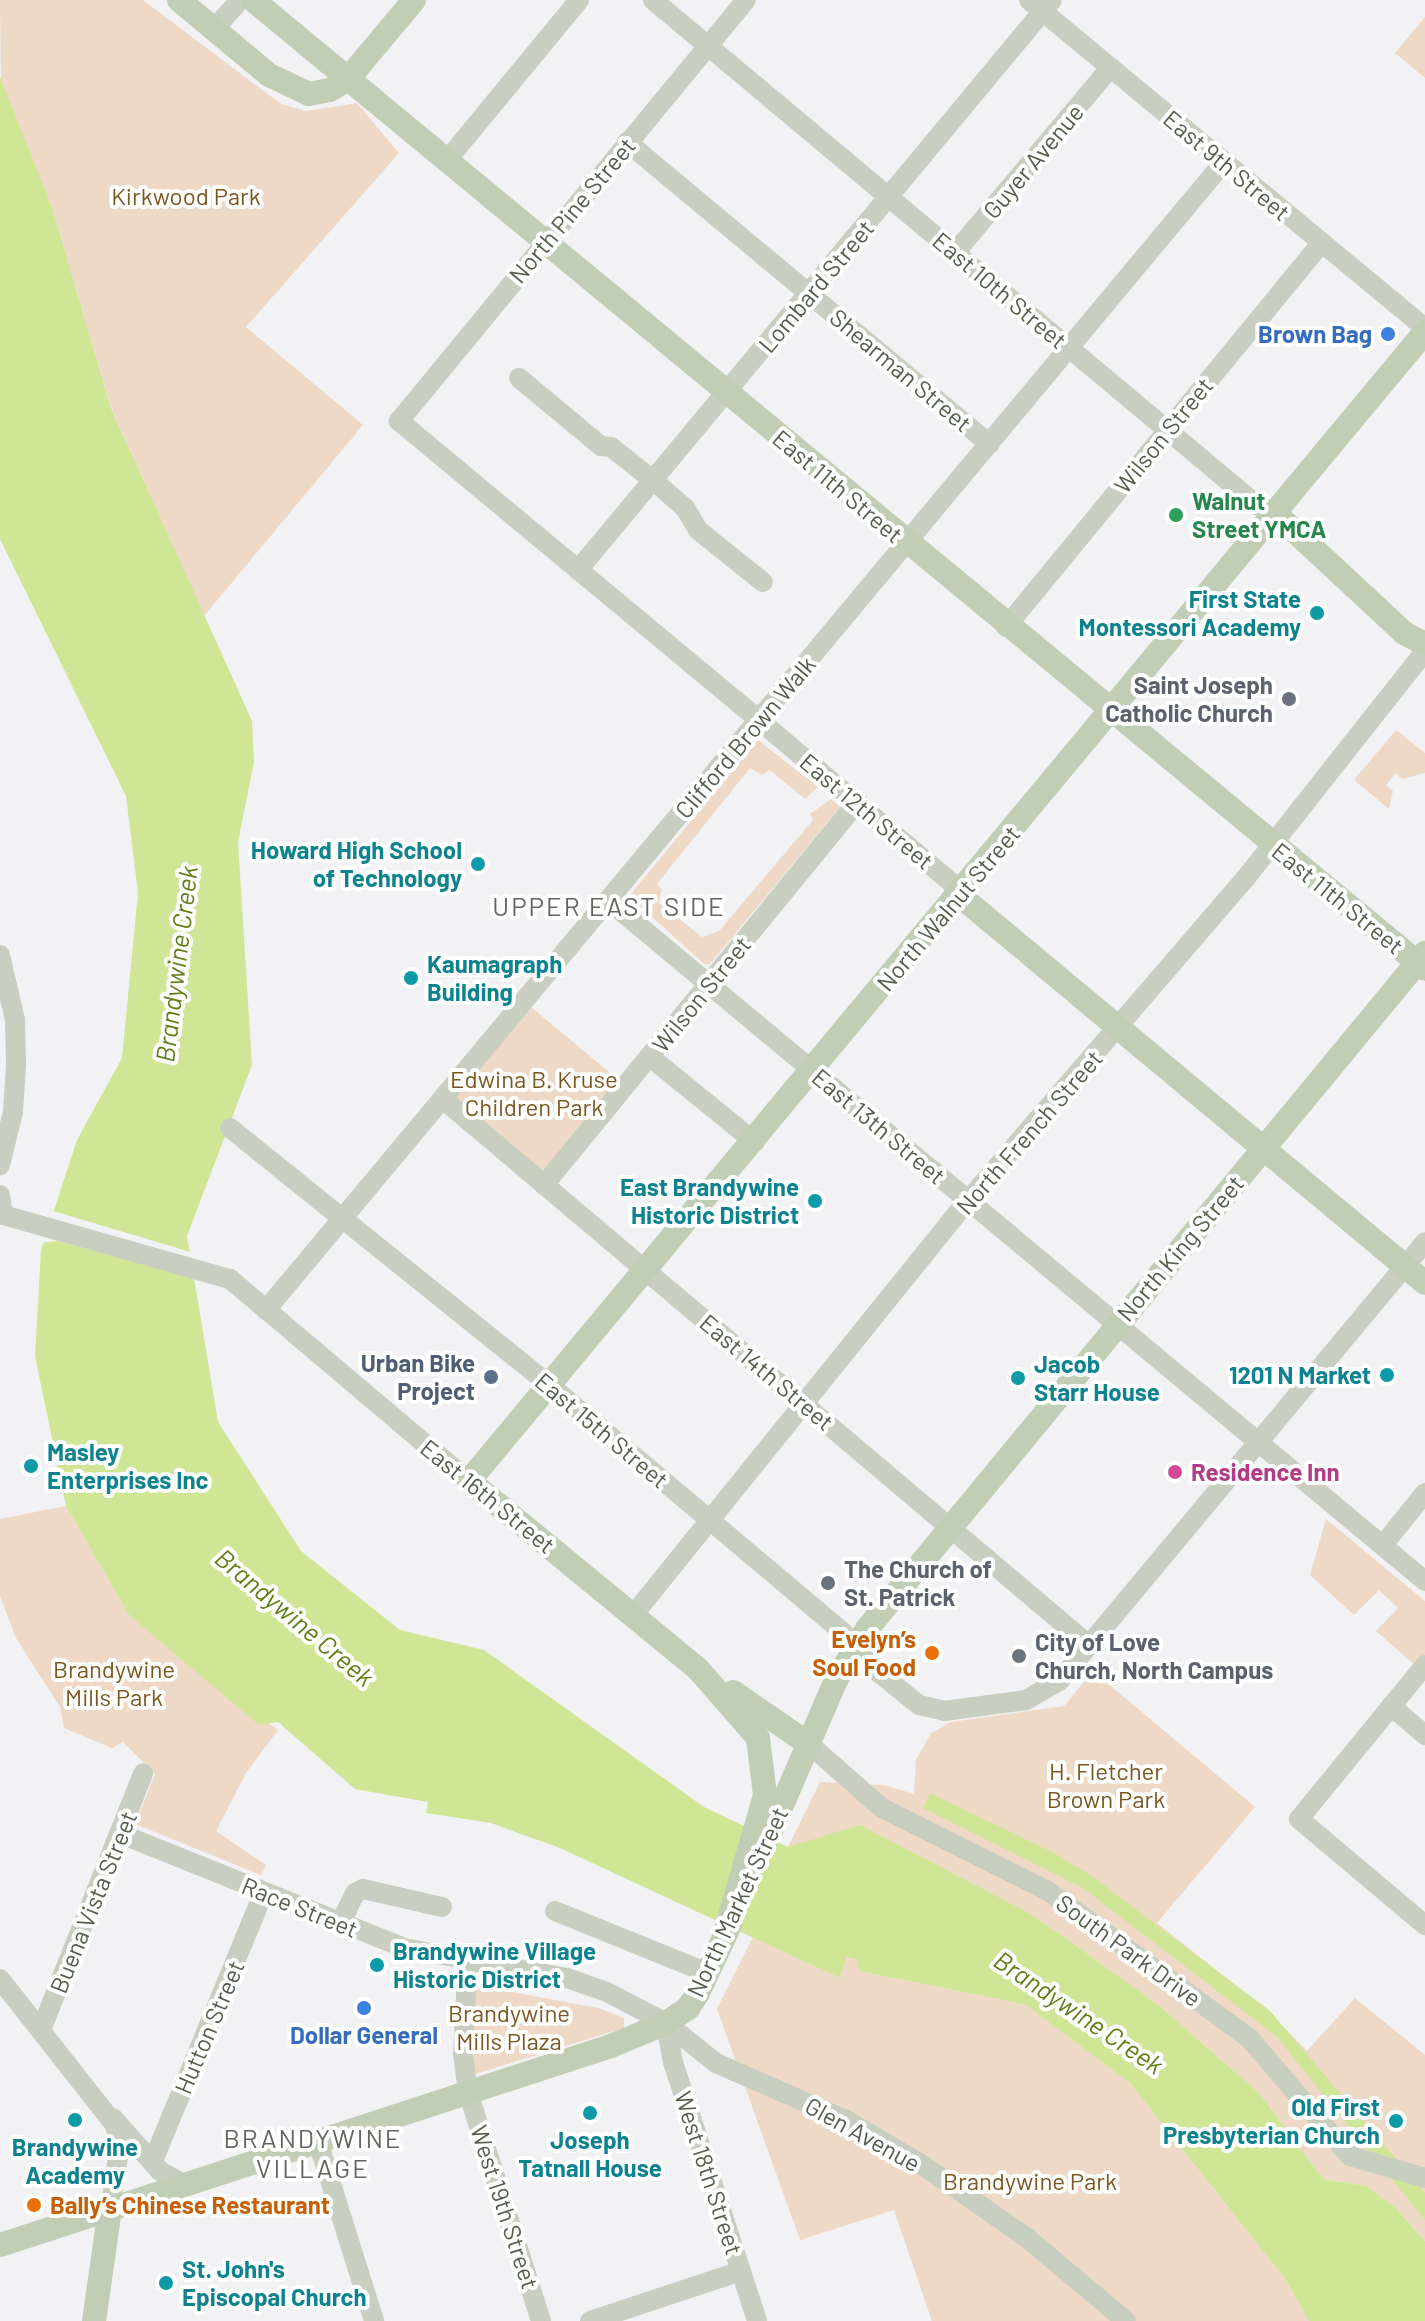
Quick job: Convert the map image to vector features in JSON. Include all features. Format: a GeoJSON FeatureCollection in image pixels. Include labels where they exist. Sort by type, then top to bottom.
{"type":"FeatureCollection","features":[{"type":"Feature","properties":{"kind":"main road"},"geometry":{"type":"LineString","coordinates":[[179,0],[287,88],[322,93],[348,79],[414,0]]}},
{"type":"Feature","properties":{"kind":"main road","name":"East 11th Street"},"geometry":{"type":"LineString","coordinates":[[253,0],[448,159],[1006,627],[1270,843],[1422,962]]}},
{"type":"Feature","properties":{"kind":"main road","name":"North Walnut Street"},"geometry":{"type":"LineString","coordinates":[[469,1481],[547,1383],[755,1142],[1425,330]]}},
{"type":"Feature","properties":{"kind":"main road","name":"East 10th Street"},"geometry":{"type":"LineString","coordinates":[[1275,513],[1349,577],[1404,633],[1425,643]]}},
{"type":"Feature","properties":{"kind":"main road","name":"East 12th Street"},"geometry":{"type":"LineString","coordinates":[[959,895],[1425,1283]]}},
{"type":"Feature","properties":{"kind":"main road","name":"North King Street"},"geometry":{"type":"LineString","coordinates":[[810,1745],[856,1647],[950,1526],[1422,962]]}},
{"type":"Feature","properties":{"kind":"main road","name":"East 16th Street"},"geometry":{"type":"LineString","coordinates":[[469,1481],[698,1669],[758,1738],[765,1764],[770,1814]]}},
{"type":"Feature","properties":{"kind":"main road"},"geometry":{"type":"LineString","coordinates":[[698,1669],[810,1745]]}},
{"type":"Feature","properties":{"kind":"main road","name":"North Market Street"},"geometry":{"type":"LineString","coordinates":[[0,2245],[468,2092],[666,2023],[688,2008],[708,1973],[770,1814],[810,1745]]}},
{"type":"Feature","properties":{"kind":"main road"},"geometry":{"type":"LineString","coordinates":[[94,2321],[110,2209]]}},
{"type":"Feature","properties":{"kind":"street"},"geometry":{"type":"LineString","coordinates":[[214,29],[240,0]]}},
{"type":"Feature","properties":{"kind":"street"},"geometry":{"type":"LineString","coordinates":[[448,159],[579,0]]}},
{"type":"Feature","properties":{"kind":"street","name":"East 10th Street"},"geometry":{"type":"LineString","coordinates":[[653,0],[1257,505],[1275,513]]}},
{"type":"Feature","properties":{"kind":"street","name":"North Pine Street"},"geometry":{"type":"LineString","coordinates":[[399,421],[746,0]]}},
{"type":"Feature","properties":{"kind":"street","name":"East 9th Street"},"geometry":{"type":"LineString","coordinates":[[1041,4],[1110,68],[1425,330]]}},
{"type":"Feature","properties":{"kind":"street","name":"Lombard Street"},"geometry":{"type":"LineString","coordinates":[[578,570],[889,197],[1041,4]]}},
{"type":"Feature","properties":{"kind":"street","name":"Guyer Avenue"},"geometry":{"type":"LineString","coordinates":[[954,254],[1110,68]]}},
{"type":"Feature","properties":{"kind":"street","name":"Shearman Street"},"geometry":{"type":"LineString","coordinates":[[627,142],[990,444]]}},
{"type":"Feature","properties":{"kind":"street","name":"Clifford Brown Walk"},"geometry":{"type":"LineString","coordinates":[[266,1310],[990,444],[1067,346],[1224,162]]}},
{"type":"Feature","properties":{"kind":"street","name":"Wilson Street"},"geometry":{"type":"LineString","coordinates":[[1006,627],[1321,243]]}},
{"type":"Feature","properties":{"kind":"street"},"geometry":{"type":"LineString","coordinates":[[519,378],[601,446],[611,447],[654,481],[685,508],[698,530],[763,582]]}},
{"type":"Feature","properties":{"kind":"street","name":"East 12th Street"},"geometry":{"type":"LineString","coordinates":[[399,421],[857,802],[959,895]]}},
{"type":"Feature","properties":{"kind":"street","name":"North French Street"},"geometry":{"type":"LineString","coordinates":[[634,1614],[802,1402],[969,1201],[1119,1028],[1425,651]]}},
{"type":"Feature","properties":{"kind":"street","name":"Wilson Street"},"geometry":{"type":"LineString","coordinates":[[544,1185],[857,802]]}},
{"type":"Feature","properties":{"kind":"street","name":"East 13th Street"},"geometry":{"type":"LineString","coordinates":[[609,901],[1261,1441],[1425,1581]]}},
{"type":"Feature","properties":{"kind":"street"},"geometry":{"type":"LineString","coordinates":[[0,955],[15,1020],[16,1050],[13,1112],[0,1165]]}},
{"type":"Feature","properties":{"kind":"street"},"geometry":{"type":"LineString","coordinates":[[650,1057],[755,1142]]}},
{"type":"Feature","properties":{"kind":"street","name":"East 14th Street"},"geometry":{"type":"LineString","coordinates":[[444,1100],[1089,1645]]}},
{"type":"Feature","properties":{"kind":"street","name":"East 15th Street"},"geometry":{"type":"LineString","coordinates":[[230,1128],[251,1148],[547,1383],[856,1647]]}},
{"type":"Feature","properties":{"kind":"street","name":"East 16th Street"},"geometry":{"type":"LineString","coordinates":[[1,1211],[33,1223],[212,1270],[266,1310],[469,1481]]}},
{"type":"Feature","properties":{"kind":"street"},"geometry":{"type":"LineString","coordinates":[[856,1647],[919,1705],[944,1711],[1037,1696],[1060,1680],[1425,1242]]}},
{"type":"Feature","properties":{"kind":"street"},"geometry":{"type":"LineString","coordinates":[[1383,1545],[1425,1493]]}},
{"type":"Feature","properties":{"kind":"street"},"geometry":{"type":"LineString","coordinates":[[1425,1665],[1299,1819],[1425,1925]]}},
{"type":"Feature","properties":{"kind":"street"},"geometry":{"type":"LineString","coordinates":[[1391,1706],[1425,1735]]}},
{"type":"Feature","properties":{"kind":"street","name":"South Park Drive"},"geometry":{"type":"LineString","coordinates":[[810,1745],[882,1808],[1071,1905],[1250,2039],[1339,2145],[1374,2165],[1422,2177]]}},
{"type":"Feature","properties":{"kind":"street","name":"Buena Vista Street"},"geometry":{"type":"LineString","coordinates":[[41,2030],[143,1774]]}},
{"type":"Feature","properties":{"kind":"street","name":"Race Street"},"geometry":{"type":"LineString","coordinates":[[121,1834],[404,1948],[567,1978],[666,2023]]}},
{"type":"Feature","properties":{"kind":"street"},"geometry":{"type":"LineString","coordinates":[[340,1924],[363,1889],[442,1907]]}},
{"type":"Feature","properties":{"kind":"street","name":"Hutton Street"},"geometry":{"type":"LineString","coordinates":[[153,2161],[264,1892]]}},
{"type":"Feature","properties":{"kind":"street"},"geometry":{"type":"LineString","coordinates":[[555,1911],[708,1973]]}},
{"type":"Feature","properties":{"kind":"street","name":"West 19th Street"},"geometry":{"type":"LineString","coordinates":[[468,1960],[463,2053],[468,2092],[541,2321]]}},
{"type":"Feature","properties":{"kind":"street"},"geometry":{"type":"LineString","coordinates":[[0,1979],[107,2112],[165,2176],[185,2185]]}},
{"type":"Feature","properties":{"kind":"street","name":"West 18th Street"},"geometry":{"type":"LineString","coordinates":[[666,2023],[673,2062],[757,2321]]}},
{"type":"Feature","properties":{"kind":"street","name":"Glen Avenue"},"geometry":{"type":"LineString","coordinates":[[666,2023],[716,2063],[846,2120],[921,2164],[1027,2238],[1126,2321]]}},
{"type":"Feature","properties":{"kind":"street"},"geometry":{"type":"LineString","coordinates":[[107,2112],[120,2144],[110,2209]]}},
{"type":"Feature","properties":{"kind":"street"},"geometry":{"type":"LineString","coordinates":[[318,2142],[374,2321]]}},
{"type":"Feature","properties":{"kind":"street"},"geometry":{"type":"LineString","coordinates":[[590,2321],[741,2271]]}},
{"type":"Feature","properties":{"kind":"green space","name":"Kirkwood Park"},"geometry":{"type":"Polygon","coordinates":[[[0,0],[143,0],[281,104],[306,111],[357,103],[399,153],[246,327],[363,425],[204,616],[111,407],[52,207],[1,85],[0,0]]]}},
{"type":"Feature","properties":{"kind":"green space"},"geometry":{"type":"Polygon","coordinates":[[[1425,17],[1425,78],[1395,53],[1425,17]]]}},
{"type":"Feature","properties":{"kind":"green space"},"geometry":{"type":"Polygon","coordinates":[[[1396,730],[1425,753],[1425,773],[1402,779],[1396,773],[1386,785],[1393,791],[1389,809],[1354,780],[1396,730]]]}},
{"type":"Feature","properties":{"kind":"green space"},"geometry":{"type":"Polygon","coordinates":[[[758,740],[818,787],[805,799],[770,770],[762,775],[750,768],[657,884],[662,889],[659,903],[702,937],[719,931],[813,820],[810,814],[831,799],[840,807],[710,964],[704,964],[629,896],[758,740]]]}},
{"type":"Feature","properties":{"kind":"green space","name":"Edwina B. Kruse Children Park"},"geometry":{"type":"Polygon","coordinates":[[[525,1002],[626,1086],[544,1185],[444,1100],[525,1002]]]}},
{"type":"Feature","properties":{"kind":"green space","name":"Brandywine Mills Park"},"geometry":{"type":"Polygon","coordinates":[[[66,1506],[129,1615],[278,1730],[246,1773],[216,1831],[266,1865],[261,1875],[135,1824],[155,1774],[123,1742],[112,1748],[64,1728],[60,1707],[16,1638],[0,1596],[0,1519],[66,1506]]]}},
{"type":"Feature","properties":{"kind":"green space"},"geometry":{"type":"Polygon","coordinates":[[[1326,1519],[1425,1601],[1425,1656],[1418,1668],[1376,1631],[1398,1608],[1379,1590],[1354,1615],[1310,1575],[1326,1519]]]}},
{"type":"Feature","properties":{"kind":"green space","name":"H. Fletcher Brown Park"},"geometry":{"type":"Polygon","coordinates":[[[1093,1671],[1255,1807],[1157,1923],[1268,2011],[1307,2051],[1355,1998],[1425,2055],[1425,2241],[1396,2208],[1366,2186],[1323,2179],[1259,2093],[1157,2004],[1036,1917],[788,1847],[820,1782],[884,1785],[914,1794],[916,1760],[931,1733],[951,1722],[1064,1706],[1093,1671]]]}},
{"type":"Feature","properties":{"kind":"green space","name":"Brandywine Park"},"geometry":{"type":"Polygon","coordinates":[[[753,1937],[840,1978],[845,1957],[857,1960],[859,1971],[1026,2005],[1088,2047],[1129,2082],[1285,2279],[1309,2321],[932,2321],[894,2210],[800,2240],[717,2009],[753,1937]]]}},
{"type":"Feature","properties":{"kind":"green space","name":"Brandywine Mills Plaza"},"geometry":{"type":"Polygon","coordinates":[[[475,1985],[598,2008],[624,2018],[624,2028],[472,2075],[475,1985]]]}},
{"type":"Feature","properties":{"kind":"water","name":"Brandywine Creek"},"geometry":{"type":"Polygon","coordinates":[[[0,77],[52,207],[111,408],[252,721],[254,762],[238,842],[252,1065],[187,1236],[218,1422],[301,1551],[400,1630],[484,1650],[704,1807],[788,1847],[860,1825],[1036,1917],[1157,2004],[1259,2093],[1323,2179],[1366,2186],[1396,2208],[1425,2241],[1425,2321],[1309,2321],[1285,2279],[1129,2082],[1026,2005],[859,1971],[857,1960],[846,1957],[840,1978],[560,1848],[491,1823],[426,1813],[428,1802],[355,1789],[278,1722],[259,1725],[129,1615],[66,1506],[35,1356],[41,1250],[77,1140],[122,1058],[138,893],[126,796],[0,539],[0,77]]]}},
{"type":"Feature","properties":{"kind":"water"},"geometry":{"type":"Polygon","coordinates":[[[930,1793],[1056,1854],[1093,1877],[1270,2011],[1425,2193],[1425,2220],[1276,2036],[1083,1888],[923,1808],[930,1793]]]}},
{"type":"Feature","properties":{"kind":"pier"},"geometry":{"type":"Polygon","coordinates":[[[50,1210],[194,1253],[199,1280],[58,1241],[39,1243],[50,1210]]]}},
{"type":"Feature","properties":{"kind":"place","name":"Brown Bag"},"geometry":{"type":"Point","coordinates":[1388,334]}},
{"type":"Feature","properties":{"kind":"place","name":"Walnut Street YMCA"},"geometry":{"type":"Point","coordinates":[1176,515]}},
{"type":"Feature","properties":{"kind":"place","name":"First State Montessori Academy"},"geometry":{"type":"Point","coordinates":[1317,613]}},
{"type":"Feature","properties":{"kind":"place","name":"Saint Joseph Catholic Church"},"geometry":{"type":"Point","coordinates":[1289,699]}},
{"type":"Feature","properties":{"kind":"place","name":"Howard High School of Technology"},"geometry":{"type":"Point","coordinates":[478,864]}},
{"type":"Feature","properties":{"kind":"place","name":"Kaumagraph Building"},"geometry":{"type":"Point","coordinates":[411,978]}},
{"type":"Feature","properties":{"kind":"place","name":"East Brandywine Historic District"},"geometry":{"type":"Point","coordinates":[815,1201]}},
{"type":"Feature","properties":{"kind":"place","name":"1201 N Market"},"geometry":{"type":"Point","coordinates":[1387,1375]}},
{"type":"Feature","properties":{"kind":"place","name":"Urban Bike Project"},"geometry":{"type":"Point","coordinates":[491,1377]}},
{"type":"Feature","properties":{"kind":"place","name":"Jacob Starr House"},"geometry":{"type":"Point","coordinates":[1018,1378]}},
{"type":"Feature","properties":{"kind":"place","name":"Masley Enterprises Inc"},"geometry":{"type":"Point","coordinates":[31,1466]}},
{"type":"Feature","properties":{"kind":"place","name":"Residence Inn"},"geometry":{"type":"Point","coordinates":[1175,1472]}},
{"type":"Feature","properties":{"kind":"place","name":"The Church of St. Patrick"},"geometry":{"type":"Point","coordinates":[828,1583]}},
{"type":"Feature","properties":{"kind":"place","name":"Evelyn’s Soul Food"},"geometry":{"type":"Point","coordinates":[932,1653]}},
{"type":"Feature","properties":{"kind":"place","name":"City of Love Church, North Campus"},"geometry":{"type":"Point","coordinates":[1019,1656]}},
{"type":"Feature","properties":{"kind":"place","name":"Brandywine Village Historic District"},"geometry":{"type":"Point","coordinates":[377,1965]}},
{"type":"Feature","properties":{"kind":"place","name":"Dollar General"},"geometry":{"type":"Point","coordinates":[364,2008]}},
{"type":"Feature","properties":{"kind":"place","name":"Joseph Tatnall House"},"geometry":{"type":"Point","coordinates":[590,2113]}},
{"type":"Feature","properties":{"kind":"place","name":"Brandywine Academy"},"geometry":{"type":"Point","coordinates":[75,2120]}},
{"type":"Feature","properties":{"kind":"place","name":"Old First Presbyterian Church"},"geometry":{"type":"Point","coordinates":[1396,2121]}},
{"type":"Feature","properties":{"kind":"place","name":"Bally’s Chinese Restaurant"},"geometry":{"type":"Point","coordinates":[34,2205]}},
{"type":"Feature","properties":{"kind":"place","name":"St. John's Episcopal Church"},"geometry":{"type":"Point","coordinates":[166,2283]}},
{"type":"Feature","properties":{"kind":"district","name":"UPPER EAST SIDE"},"geometry":{"type":"Point","coordinates":[609,906]}},
{"type":"Feature","properties":{"kind":"district","name":"BRANDYWINE VILLAGE"},"geometry":{"type":"Point","coordinates":[313,2153]}}]}
